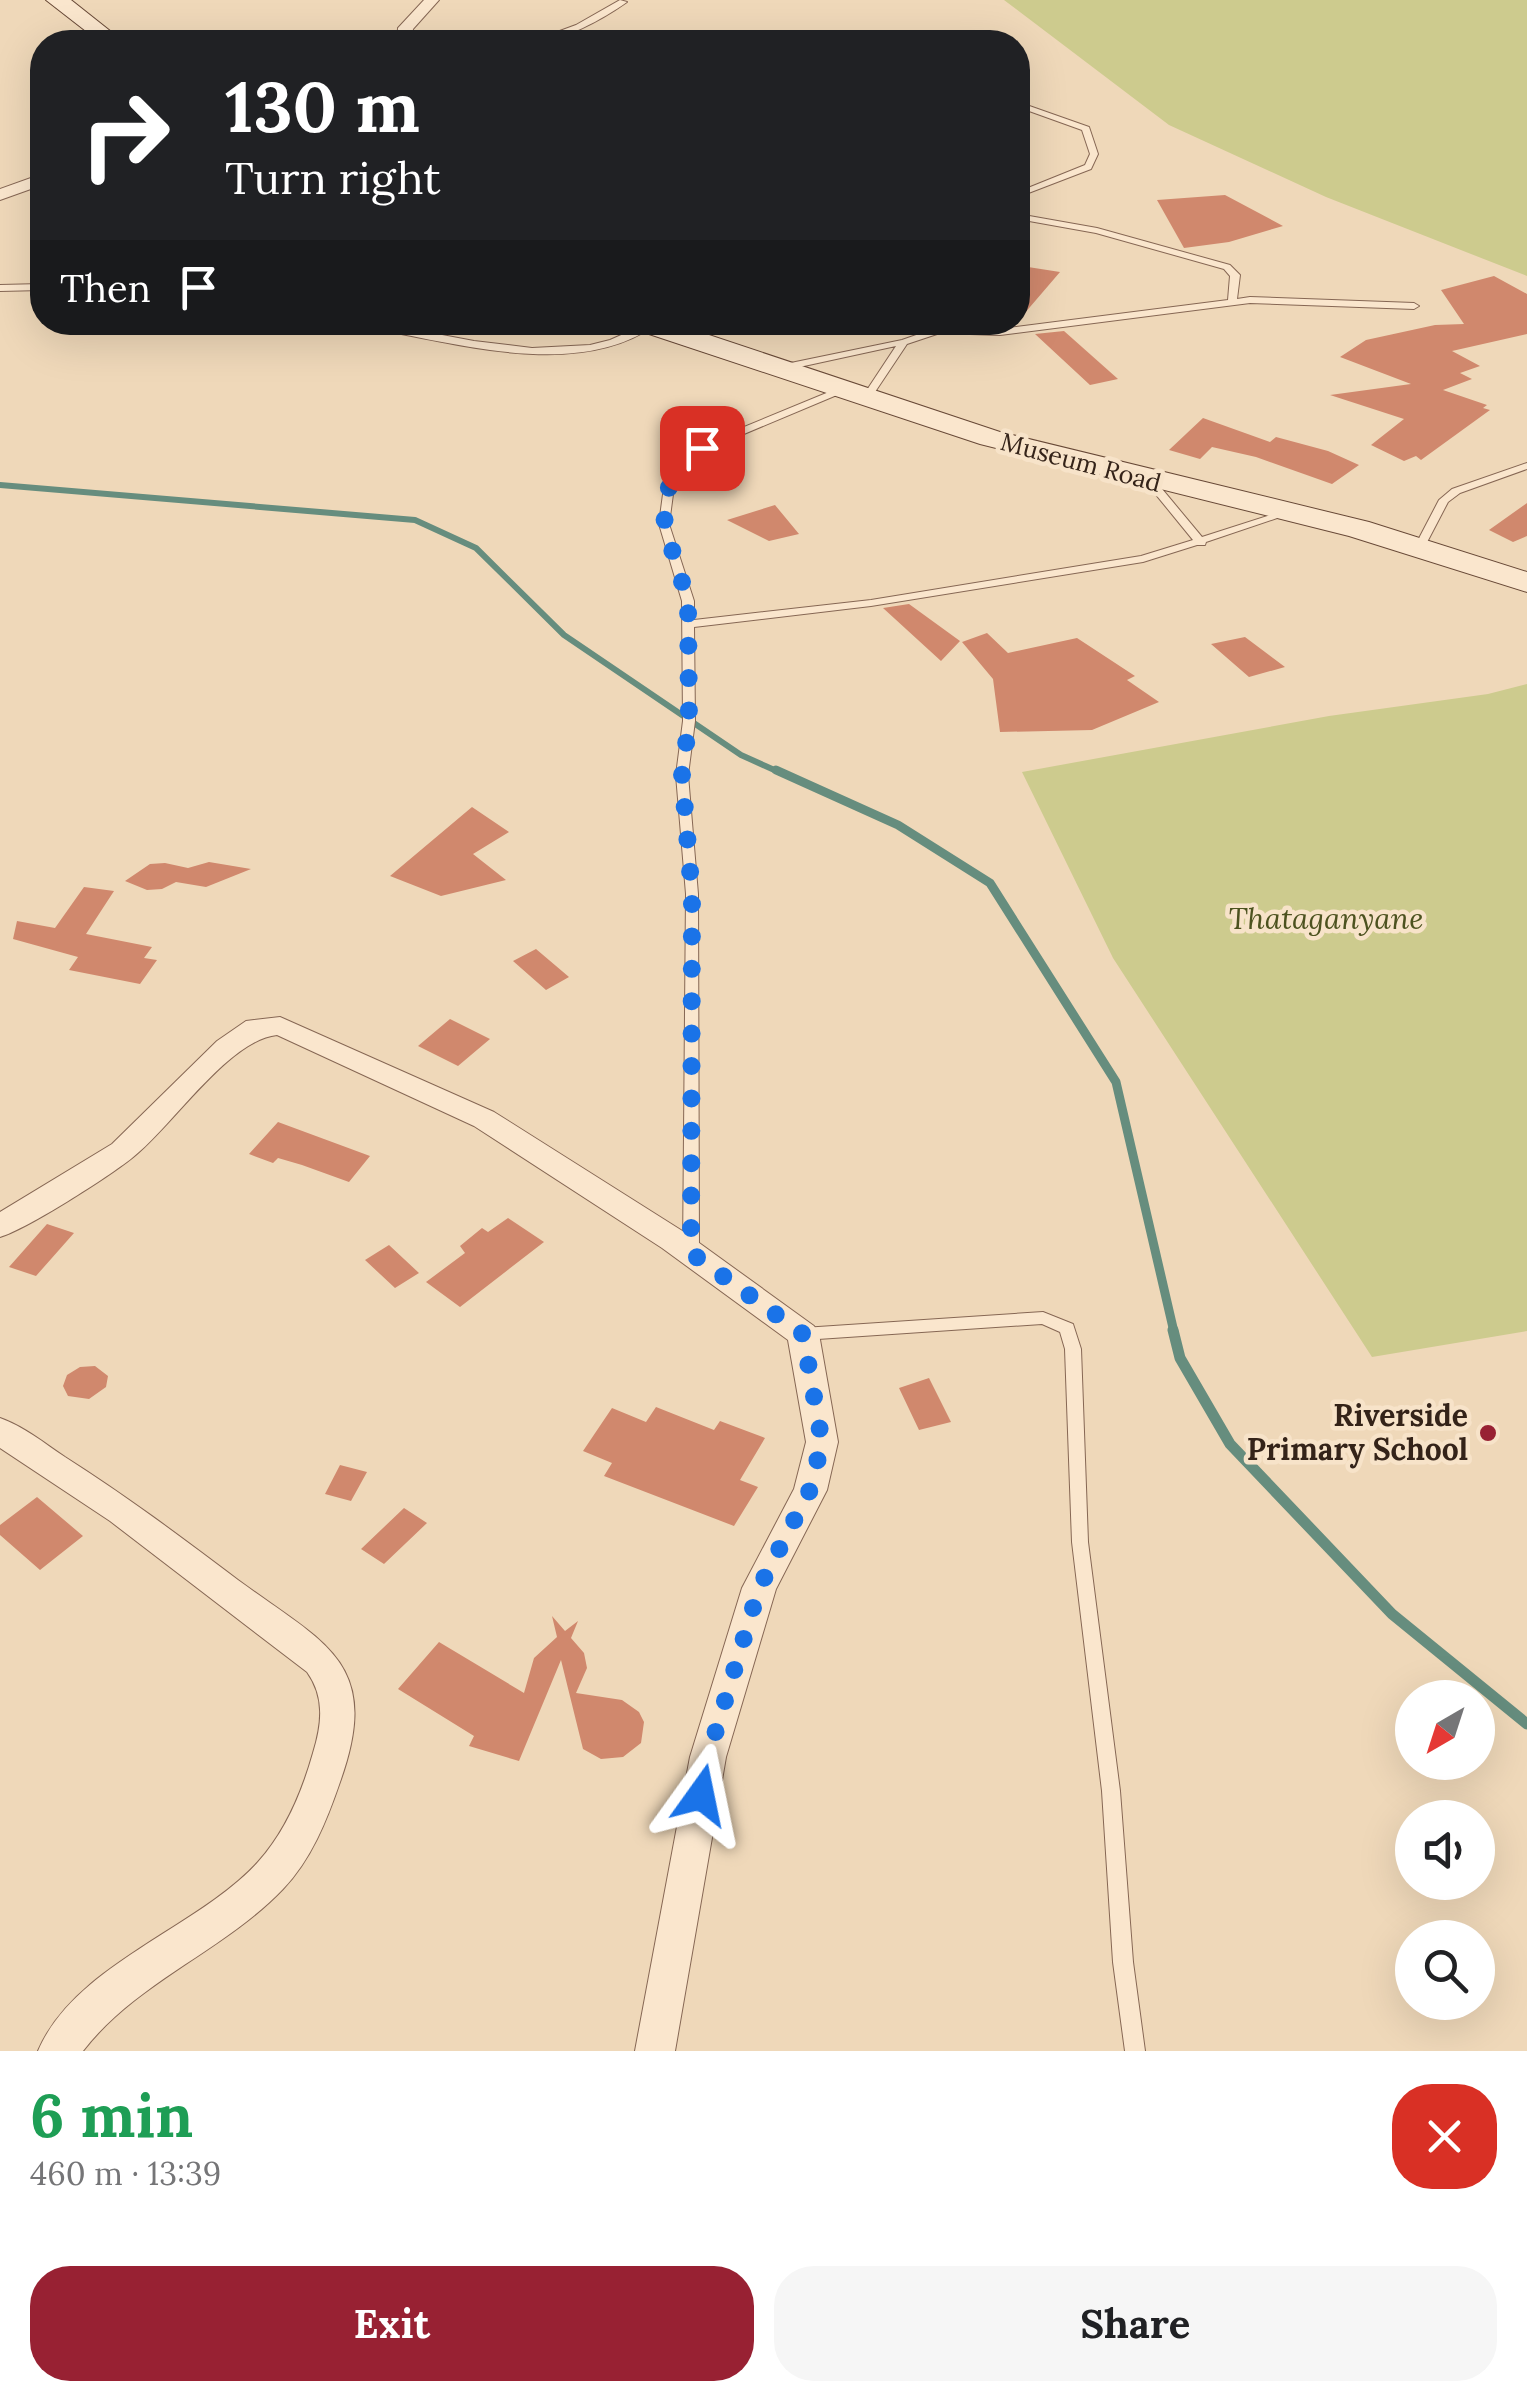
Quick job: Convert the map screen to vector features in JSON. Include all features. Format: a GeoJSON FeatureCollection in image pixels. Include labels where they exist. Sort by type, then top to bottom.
{"type":"FeatureCollection","features":[{"type":"Feature","properties":{"kind":"street"},"geometry":{"type":"LineString","coordinates":[[57,0],[97,30]]}},
{"type":"Feature","properties":{"kind":"street"},"geometry":{"type":"LineString","coordinates":[[406,30],[432,0]]}},
{"type":"Feature","properties":{"kind":"street"},"geometry":{"type":"LineString","coordinates":[[0,195],[30,183]]}},
{"type":"Feature","properties":{"kind":"street","name":"Museum Road"},"geometry":{"type":"LineString","coordinates":[[686,335],[776,369],[1008,443],[1420,546],[1527,582]]}},
{"type":"Feature","properties":{"kind":"street"},"geometry":{"type":"LineString","coordinates":[[0,1226],[122,1152],[228,1048],[256,1028],[280,1026],[484,1120],[691,1253],[803,1334],[822,1442],[810,1490],[759,1588],[708,1757],[655,2051]]}},
{"type":"Feature","properties":{"kind":"street"},"geometry":{"type":"LineString","coordinates":[[0,1432],[122,1511],[320,1661],[336,1679],[340,1705],[332,1750],[308,1822],[274,1873],[222,1916],[104,1999],[58,2051]]}},
{"type":"Feature","properties":{"kind":"lane"},"geometry":{"type":"LineString","coordinates":[[570,30],[623,2]]}},
{"type":"Feature","properties":{"kind":"lane"},"geometry":{"type":"LineString","coordinates":[[1030,108],[1086,129],[1094,154],[1088,168],[1030,190]]}},
{"type":"Feature","properties":{"kind":"lane"},"geometry":{"type":"LineString","coordinates":[[1030,219],[1097,231],[1227,267],[1235,275],[1232,302]]}},
{"type":"Feature","properties":{"kind":"lane"},"geometry":{"type":"LineString","coordinates":[[0,288],[30,287]]}},
{"type":"Feature","properties":{"kind":"lane"},"geometry":{"type":"LineString","coordinates":[[1030,328],[1232,302],[1309,300],[1414,306]]}},
{"type":"Feature","properties":{"kind":"lane"},"geometry":{"type":"LineString","coordinates":[[429,335],[525,350],[570,350],[595,348],[635,335]]}},
{"type":"Feature","properties":{"kind":"lane"},"geometry":{"type":"LineString","coordinates":[[776,369],[924,335]]}},
{"type":"Feature","properties":{"kind":"lane"},"geometry":{"type":"LineString","coordinates":[[691,1253],[692,894],[682,775],[689,721],[688,601],[664,524],[671,472],[680,461],[702,448],[854,394],[904,342]]}},
{"type":"Feature","properties":{"kind":"lane"},"geometry":{"type":"LineString","coordinates":[[1420,546],[1444,500],[1456,491],[1527,466]]}},
{"type":"Feature","properties":{"kind":"lane"},"geometry":{"type":"LineString","coordinates":[[1149,480],[1201,542]]}},
{"type":"Feature","properties":{"kind":"lane"},"geometry":{"type":"LineString","coordinates":[[687,624],[871,603],[1143,560],[1291,512]]}},
{"type":"Feature","properties":{"kind":"lane"},"geometry":{"type":"LineString","coordinates":[[803,1334],[1043,1318],[1067,1328],[1073,1349],[1080,1542],[1111,1791],[1123,1962],[1135,2051]]}},
{"type":"Feature","properties":{"kind":"green space"},"geometry":{"type":"Polygon","coordinates":[[[1004,0],[1527,0],[1527,276],[1326,197],[1169,125],[1004,0]]]}},
{"type":"Feature","properties":{"kind":"green space","name":"Thataganyane"},"geometry":{"type":"Polygon","coordinates":[[[1527,684],[1527,1331],[1372,1357],[1113,958],[1022,772],[1329,716],[1488,694],[1527,684]]]}},
{"type":"Feature","properties":{"kind":"building"},"geometry":{"type":"Polygon","coordinates":[[[1225,195],[1283,226],[1229,242],[1184,248],[1157,200],[1225,195]]]}},
{"type":"Feature","properties":{"kind":"building"},"geometry":{"type":"Polygon","coordinates":[[[1030,267],[1060,272],[1030,307],[1030,267]]]}},
{"type":"Feature","properties":{"kind":"building"},"geometry":{"type":"Polygon","coordinates":[[[1494,276],[1527,294],[1527,334],[1452,351],[1480,366],[1460,373],[1472,379],[1443,390],[1487,405],[1483,408],[1490,410],[1421,460],[1416,456],[1404,461],[1371,445],[1404,419],[1330,395],[1411,384],[1340,357],[1366,340],[1435,325],[1464,324],[1441,290],[1494,276]]]}},
{"type":"Feature","properties":{"kind":"building"},"geometry":{"type":"Polygon","coordinates":[[[1064,331],[1118,379],[1090,385],[1035,334],[1064,331]]]}},
{"type":"Feature","properties":{"kind":"building"},"geometry":{"type":"Polygon","coordinates":[[[1203,418],[1270,442],[1276,437],[1328,451],[1359,465],[1332,484],[1256,457],[1212,447],[1200,459],[1169,450],[1203,418]]]}},
{"type":"Feature","properties":{"kind":"building"},"geometry":{"type":"Polygon","coordinates":[[[1527,503],[1527,536],[1513,542],[1489,530],[1527,503]]]}},
{"type":"Feature","properties":{"kind":"building"},"geometry":{"type":"Polygon","coordinates":[[[775,505],[799,534],[769,541],[727,520],[775,505]]]}},
{"type":"Feature","properties":{"kind":"building"},"geometry":{"type":"Polygon","coordinates":[[[909,604],[960,641],[941,661],[883,608],[909,604]]]}},
{"type":"Feature","properties":{"kind":"building"},"geometry":{"type":"Polygon","coordinates":[[[987,633],[1008,653],[1077,638],[1135,676],[1127,680],[1159,702],[1092,730],[1000,732],[993,679],[962,642],[987,633]]]}},
{"type":"Feature","properties":{"kind":"building"},"geometry":{"type":"Polygon","coordinates":[[[1245,637],[1285,667],[1249,677],[1211,644],[1245,637]]]}},
{"type":"Feature","properties":{"kind":"building"},"geometry":{"type":"Polygon","coordinates":[[[472,807],[509,832],[473,854],[506,880],[441,896],[390,876],[472,807]]]}},
{"type":"Feature","properties":{"kind":"building"},"geometry":{"type":"Polygon","coordinates":[[[209,862],[251,869],[206,887],[176,882],[162,889],[147,890],[125,881],[150,864],[188,868],[209,862]]]}},
{"type":"Feature","properties":{"kind":"building"},"geometry":{"type":"Polygon","coordinates":[[[84,887],[114,891],[86,934],[152,947],[144,958],[157,960],[140,984],[69,970],[78,957],[13,939],[17,921],[55,928],[84,887]]]}},
{"type":"Feature","properties":{"kind":"building"},"geometry":{"type":"Polygon","coordinates":[[[536,949],[569,977],[546,990],[513,961],[536,949]]]}},
{"type":"Feature","properties":{"kind":"building"},"geometry":{"type":"Polygon","coordinates":[[[450,1019],[490,1039],[458,1066],[418,1046],[450,1019]]]}},
{"type":"Feature","properties":{"kind":"building"},"geometry":{"type":"Polygon","coordinates":[[[278,1122],[370,1156],[349,1182],[278,1158],[273,1163],[249,1154],[278,1122]]]}},
{"type":"Feature","properties":{"kind":"building"},"geometry":{"type":"Polygon","coordinates":[[[508,1218],[544,1242],[460,1307],[426,1282],[465,1253],[460,1246],[482,1228],[488,1232],[508,1218]]]}},
{"type":"Feature","properties":{"kind":"building"},"geometry":{"type":"Polygon","coordinates":[[[47,1224],[74,1233],[36,1276],[9,1267],[47,1224]]]}},
{"type":"Feature","properties":{"kind":"building"},"geometry":{"type":"Polygon","coordinates":[[[389,1245],[419,1273],[395,1288],[365,1260],[389,1245]]]}},
{"type":"Feature","properties":{"kind":"building"},"geometry":{"type":"Polygon","coordinates":[[[95,1366],[108,1376],[106,1387],[89,1399],[68,1396],[63,1386],[67,1375],[80,1367],[95,1366]]]}},
{"type":"Feature","properties":{"kind":"building"},"geometry":{"type":"Polygon","coordinates":[[[929,1378],[951,1422],[919,1430],[899,1388],[929,1378]]]}},
{"type":"Feature","properties":{"kind":"building"},"geometry":{"type":"Polygon","coordinates":[[[656,1407],[714,1430],[720,1421],[765,1438],[740,1480],[758,1487],[734,1526],[604,1476],[612,1463],[583,1451],[612,1408],[646,1422],[656,1407]]]}},
{"type":"Feature","properties":{"kind":"building"},"geometry":{"type":"Polygon","coordinates":[[[340,1465],[367,1472],[351,1501],[325,1494],[340,1465]]]}},
{"type":"Feature","properties":{"kind":"building"},"geometry":{"type":"Polygon","coordinates":[[[37,1497],[83,1536],[40,1570],[0,1535],[0,1525],[37,1497]]]}},
{"type":"Feature","properties":{"kind":"building"},"geometry":{"type":"Polygon","coordinates":[[[404,1508],[427,1523],[384,1564],[361,1549],[404,1508]]]}},
{"type":"Feature","properties":{"kind":"building"},"geometry":{"type":"Polygon","coordinates":[[[552,1616],[565,1631],[578,1621],[571,1638],[584,1653],[587,1668],[576,1693],[622,1700],[639,1712],[644,1722],[641,1743],[623,1757],[601,1759],[583,1749],[561,1660],[519,1761],[469,1746],[474,1736],[398,1689],[439,1642],[524,1693],[534,1658],[557,1637],[552,1616]]]}},
{"type":"Feature","properties":{"kind":"waterway"},"geometry":{"type":"LineString","coordinates":[[0,485],[415,520],[476,548],[564,635],[741,755],[781,773]]}},
{"type":"Feature","properties":{"kind":"waterway"},"geometry":{"type":"LineString","coordinates":[[776,770],[898,825],[990,883],[1116,1082],[1174,1332]]}},
{"type":"Feature","properties":{"kind":"waterway"},"geometry":{"type":"LineString","coordinates":[[1173,1330],[1180,1358],[1230,1444],[1392,1614],[1527,1724]]}},
{"type":"Feature","properties":{"kind":"place","name":"Riverside Primary School"},"geometry":{"type":"Point","coordinates":[1488,1433]}},
{"type":"Feature","properties":{"kind":"route"},"geometry":{"type":"LineString","coordinates":[[701,1795],[708,1757],[759,1588],[810,1490],[822,1442],[808,1381],[803,1334],[691,1253],[692,894],[682,775],[689,721],[688,601],[664,524],[671,472],[680,461],[702,448]]}}]}
